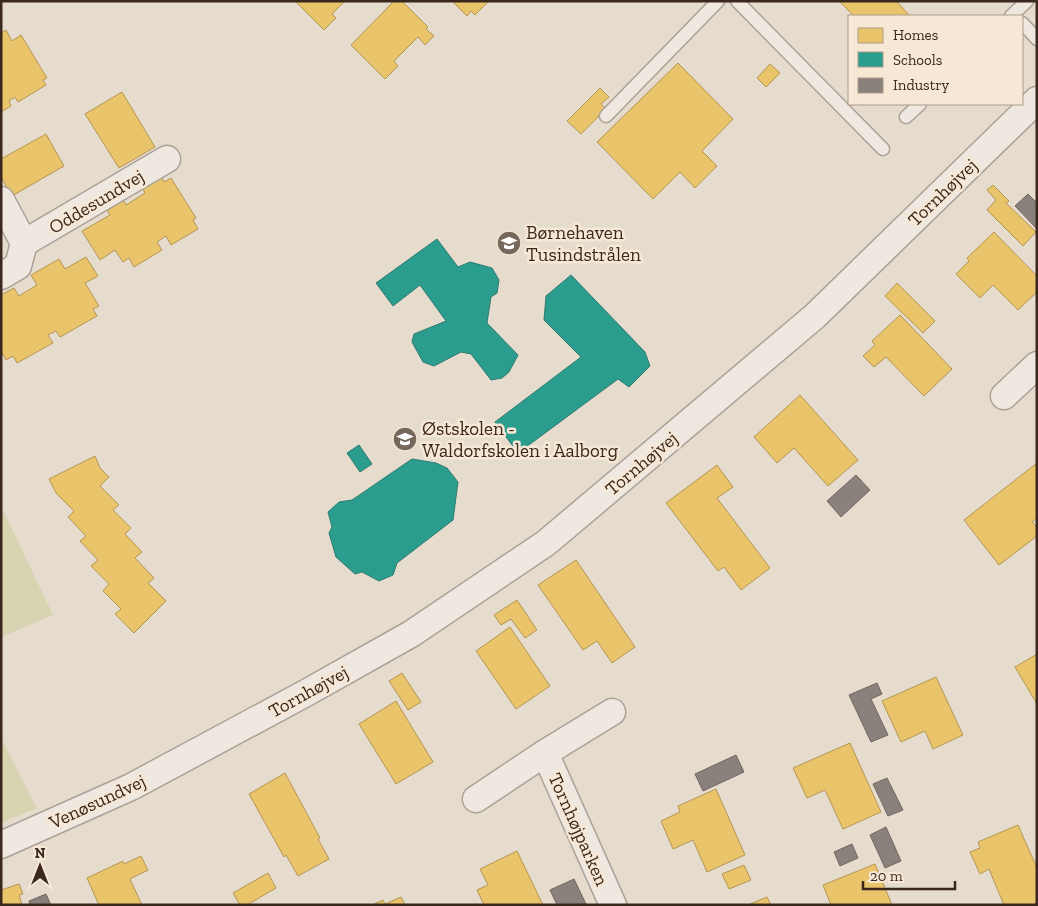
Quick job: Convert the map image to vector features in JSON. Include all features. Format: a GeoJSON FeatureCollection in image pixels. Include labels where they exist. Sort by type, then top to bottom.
{"type":"FeatureCollection","features":[{"type":"Feature","properties":{"kind":"street","name":"Tornhøjvej"},"geometry":{"type":"LineString","coordinates":[[192,755],[411,634],[546,543],[815,316],[1037,100]]}},
{"type":"Feature","properties":{"kind":"street","name":"Oddesundvej"},"geometry":{"type":"LineString","coordinates":[[24,243],[167,159]]}},
{"type":"Feature","properties":{"kind":"street"},"geometry":{"type":"LineString","coordinates":[[1,200],[24,243],[18,266],[1,276]]}},
{"type":"Feature","properties":{"kind":"street"},"geometry":{"type":"LineString","coordinates":[[1004,396],[1037,365]]}},
{"type":"Feature","properties":{"kind":"street","name":"Tornhøjparken"},"geometry":{"type":"LineString","coordinates":[[476,799],[545,753],[612,712]]}},
{"type":"Feature","properties":{"kind":"street","name":"Tornhøjparken"},"geometry":{"type":"LineString","coordinates":[[545,753],[613,905]]}},
{"type":"Feature","properties":{"kind":"street","name":"Venøsundvej"},"geometry":{"type":"LineString","coordinates":[[1,845],[131,787],[192,755]]}},
{"type":"Feature","properties":{"kind":"lane"},"geometry":{"type":"LineString","coordinates":[[606,116],[718,1]]}},
{"type":"Feature","properties":{"kind":"lane"},"geometry":{"type":"LineString","coordinates":[[736,1],[883,149]]}},
{"type":"Feature","properties":{"kind":"lane"},"geometry":{"type":"LineString","coordinates":[[1017,15],[1027,1]]}},
{"type":"Feature","properties":{"kind":"lane"},"geometry":{"type":"LineString","coordinates":[[1023,26],[1037,39]]}},
{"type":"Feature","properties":{"kind":"lane"},"geometry":{"type":"LineString","coordinates":[[906,117],[919,105]]}},
{"type":"Feature","properties":{"kind":"shaded area"},"geometry":{"type":"Polygon","coordinates":[[[1,506],[53,615],[1,637],[1,506]]]}},
{"type":"Feature","properties":{"kind":"shaded area"},"geometry":{"type":"Polygon","coordinates":[[[1,738],[37,808],[1,823],[1,738]]]}},
{"type":"Feature","properties":{"kind":"building: Homes"},"geometry":{"type":"Polygon","coordinates":[[[295,1],[345,1],[332,14],[336,18],[324,30],[295,1]]]}},
{"type":"Feature","properties":{"kind":"building: Homes"},"geometry":{"type":"Polygon","coordinates":[[[394,1],[402,1],[428,27],[426,29],[434,36],[425,45],[418,37],[394,61],[398,66],[385,79],[351,45],[394,1]]]}},
{"type":"Feature","properties":{"kind":"building: Homes"},"geometry":{"type":"Polygon","coordinates":[[[452,1],[489,1],[475,15],[471,11],[467,16],[452,1]]]}},
{"type":"Feature","properties":{"kind":"building: Homes"},"geometry":{"type":"Polygon","coordinates":[[[839,1],[896,1],[909,15],[853,15],[839,1]]]}},
{"type":"Feature","properties":{"kind":"building: Homes"},"geometry":{"type":"Polygon","coordinates":[[[6,30],[12,41],[21,35],[47,78],[43,80],[46,85],[18,102],[15,97],[9,101],[11,106],[1,112],[1,33],[6,30]]]}},
{"type":"Feature","properties":{"kind":"building: Homes"},"geometry":{"type":"Polygon","coordinates":[[[678,63],[733,119],[702,151],[717,166],[695,188],[680,172],[653,199],[597,142],[678,63]]]}},
{"type":"Feature","properties":{"kind":"building: Homes"},"geometry":{"type":"Polygon","coordinates":[[[770,64],[780,73],[766,87],[757,78],[770,64]]]}},
{"type":"Feature","properties":{"kind":"building: Homes"},"geometry":{"type":"Polygon","coordinates":[[[600,88],[609,97],[601,104],[606,109],[581,134],[567,121],[600,88]]]}},
{"type":"Feature","properties":{"kind":"building: Homes"},"geometry":{"type":"Polygon","coordinates":[[[122,92],[155,147],[119,168],[85,114],[122,92]]]}},
{"type":"Feature","properties":{"kind":"building: Homes"},"geometry":{"type":"Polygon","coordinates":[[[46,134],[64,166],[12,196],[1,177],[1,159],[46,134]]]}},
{"type":"Feature","properties":{"kind":"building: Homes"},"geometry":{"type":"Polygon","coordinates":[[[160,174],[164,182],[171,178],[196,218],[193,220],[198,229],[171,245],[166,236],[157,242],[162,250],[134,267],[129,258],[123,262],[115,250],[100,260],[82,231],[110,215],[104,205],[121,195],[126,205],[145,193],[141,186],[160,174]]]}},
{"type":"Feature","properties":{"kind":"building: Homes"},"geometry":{"type":"Polygon","coordinates":[[[993,185],[1009,201],[1006,203],[1036,232],[1023,246],[987,210],[996,200],[987,190],[993,185]]]}},
{"type":"Feature","properties":{"kind":"building: Homes"},"geometry":{"type":"Polygon","coordinates":[[[994,232],[1037,276],[1037,292],[1018,310],[993,285],[980,298],[956,274],[969,261],[967,258],[994,232]]]}},
{"type":"Feature","properties":{"kind":"building: Homes"},"geometry":{"type":"Polygon","coordinates":[[[86,257],[98,276],[85,283],[99,306],[93,309],[97,316],[60,337],[56,331],[48,335],[53,343],[17,363],[13,356],[6,360],[1,351],[1,295],[14,288],[19,296],[37,285],[31,275],[59,259],[65,269],[86,257]]]}},
{"type":"Feature","properties":{"kind":"building: Homes"},"geometry":{"type":"Polygon","coordinates":[[[897,283],[935,321],[923,333],[885,296],[897,283]]]}},
{"type":"Feature","properties":{"kind":"building: Homes"},"geometry":{"type":"Polygon","coordinates":[[[900,315],[952,369],[924,396],[886,357],[874,367],[863,356],[875,345],[872,341],[900,315]]]}},
{"type":"Feature","properties":{"kind":"building: Homes"},"geometry":{"type":"Polygon","coordinates":[[[800,395],[858,460],[828,486],[794,448],[777,463],[754,437],[800,395]]]}},
{"type":"Feature","properties":{"kind":"building: Homes"},"geometry":{"type":"Polygon","coordinates":[[[95,456],[100,468],[109,477],[100,486],[119,505],[113,510],[131,528],[125,534],[142,552],[135,558],[154,578],[148,583],[166,601],[134,633],[115,614],[121,609],[103,591],[109,584],[91,566],[98,560],[80,541],[86,536],[68,517],[74,511],[56,493],[49,479],[95,456]]]}},
{"type":"Feature","properties":{"kind":"building: Homes"},"geometry":{"type":"Polygon","coordinates":[[[1037,463],[1037,518],[1032,522],[1037,527],[1037,536],[999,565],[964,520],[1037,463]]]}},
{"type":"Feature","properties":{"kind":"building: Homes"},"geometry":{"type":"Polygon","coordinates":[[[717,465],[733,487],[717,498],[770,568],[741,590],[724,567],[718,571],[666,503],[717,465]]]}},
{"type":"Feature","properties":{"kind":"building: Homes"},"geometry":{"type":"Polygon","coordinates":[[[576,560],[635,647],[612,663],[597,641],[583,650],[538,585],[576,560]]]}},
{"type":"Feature","properties":{"kind":"building: Homes"},"geometry":{"type":"Polygon","coordinates":[[[517,600],[537,630],[525,638],[511,619],[501,625],[494,615],[517,600]]]}},
{"type":"Feature","properties":{"kind":"building: Homes"},"geometry":{"type":"Polygon","coordinates":[[[510,627],[550,686],[516,709],[476,651],[510,627]]]}},
{"type":"Feature","properties":{"kind":"building: Homes"},"geometry":{"type":"Polygon","coordinates":[[[1037,654],[1037,704],[1015,667],[1037,654]]]}},
{"type":"Feature","properties":{"kind":"building: Homes"},"geometry":{"type":"Polygon","coordinates":[[[402,673],[421,702],[408,710],[389,681],[402,673]]]}},
{"type":"Feature","properties":{"kind":"building: Homes"},"geometry":{"type":"Polygon","coordinates":[[[936,677],[963,735],[933,749],[925,731],[901,742],[882,701],[936,677]]]}},
{"type":"Feature","properties":{"kind":"building: Homes"},"geometry":{"type":"Polygon","coordinates":[[[396,701],[433,762],[396,784],[359,724],[396,701]]]}},
{"type":"Feature","properties":{"kind":"building: Homes"},"geometry":{"type":"Polygon","coordinates":[[[850,743],[881,812],[843,829],[825,790],[807,798],[793,768],[850,743]]]}},
{"type":"Feature","properties":{"kind":"building: Homes"},"geometry":{"type":"Polygon","coordinates":[[[285,773],[320,838],[318,839],[329,859],[298,876],[286,855],[284,857],[249,794],[285,773]]]}},
{"type":"Feature","properties":{"kind":"building: Homes"},"geometry":{"type":"Polygon","coordinates":[[[716,789],[745,855],[707,872],[693,840],[673,849],[661,821],[680,812],[678,806],[716,789]]]}},
{"type":"Feature","properties":{"kind":"building: Homes"},"geometry":{"type":"Polygon","coordinates":[[[1018,825],[1037,868],[1037,903],[1032,905],[1004,905],[989,869],[980,874],[970,852],[980,848],[978,842],[1018,825]]]}},
{"type":"Feature","properties":{"kind":"building: Homes"},"geometry":{"type":"Polygon","coordinates":[[[517,851],[543,905],[484,905],[477,890],[488,885],[480,869],[517,851]]]}},
{"type":"Feature","properties":{"kind":"building: Homes"},"geometry":{"type":"Polygon","coordinates":[[[141,856],[148,870],[130,879],[142,905],[99,905],[87,878],[123,861],[124,864],[141,856]]]}},
{"type":"Feature","properties":{"kind":"building: Homes"},"geometry":{"type":"Polygon","coordinates":[[[875,864],[892,905],[831,905],[823,885],[875,864]]]}},
{"type":"Feature","properties":{"kind":"building: Homes"},"geometry":{"type":"Polygon","coordinates":[[[744,865],[751,880],[729,889],[722,874],[744,865]]]}},
{"type":"Feature","properties":{"kind":"building: Homes"},"geometry":{"type":"Polygon","coordinates":[[[268,873],[276,888],[247,905],[240,905],[233,893],[268,873]]]}},
{"type":"Feature","properties":{"kind":"building: Homes"},"geometry":{"type":"Polygon","coordinates":[[[19,884],[23,894],[19,895],[22,905],[1,905],[1,890],[19,884]]]}},
{"type":"Feature","properties":{"kind":"building: Homes"},"geometry":{"type":"Polygon","coordinates":[[[401,897],[405,905],[372,905],[383,900],[385,904],[401,897]]]}},
{"type":"Feature","properties":{"kind":"building: Homes"},"geometry":{"type":"Polygon","coordinates":[[[767,897],[771,905],[750,905],[750,904],[767,897]]]}},
{"type":"Feature","properties":{"kind":"building: Schools"},"geometry":{"type":"Polygon","coordinates":[[[437,239],[458,267],[470,262],[492,268],[499,280],[497,293],[491,297],[487,323],[518,355],[509,372],[502,378],[491,380],[471,354],[461,352],[434,366],[423,362],[412,342],[414,334],[446,321],[420,285],[393,306],[376,283],[437,239]]]}},
{"type":"Feature","properties":{"kind":"building: Schools"},"geometry":{"type":"Polygon","coordinates":[[[571,275],[645,352],[650,366],[629,387],[618,379],[518,453],[495,422],[581,357],[544,320],[546,296],[571,275]]]}},
{"type":"Feature","properties":{"kind":"building: Schools"},"geometry":{"type":"Polygon","coordinates":[[[359,445],[372,464],[360,472],[347,453],[359,445]]]}},
{"type":"Feature","properties":{"kind":"building: Schools"},"geometry":{"type":"Polygon","coordinates":[[[412,459],[436,463],[447,468],[458,482],[453,520],[397,563],[393,575],[379,581],[362,572],[355,574],[336,557],[329,533],[332,527],[328,512],[339,502],[352,500],[412,459]]]}},
{"type":"Feature","properties":{"kind":"building: Industry"},"geometry":{"type":"Polygon","coordinates":[[[1028,194],[1037,203],[1037,229],[1015,206],[1028,194]]]}},
{"type":"Feature","properties":{"kind":"building: Industry"},"geometry":{"type":"Polygon","coordinates":[[[856,475],[870,490],[841,517],[827,501],[856,475]]]}},
{"type":"Feature","properties":{"kind":"building: Industry"},"geometry":{"type":"Polygon","coordinates":[[[877,683],[882,694],[871,699],[888,735],[871,742],[849,695],[877,683]]]}},
{"type":"Feature","properties":{"kind":"building: Industry"},"geometry":{"type":"Polygon","coordinates":[[[736,755],[744,772],[703,791],[695,774],[736,755]]]}},
{"type":"Feature","properties":{"kind":"building: Industry"},"geometry":{"type":"Polygon","coordinates":[[[887,778],[903,810],[888,816],[873,784],[887,778]]]}},
{"type":"Feature","properties":{"kind":"building: Industry"},"geometry":{"type":"Polygon","coordinates":[[[886,827],[901,861],[885,868],[870,835],[886,827]]]}},
{"type":"Feature","properties":{"kind":"building: Industry"},"geometry":{"type":"Polygon","coordinates":[[[852,844],[858,858],[840,866],[834,852],[852,844]]]}},
{"type":"Feature","properties":{"kind":"building: Industry"},"geometry":{"type":"Polygon","coordinates":[[[574,879],[586,904],[557,905],[550,890],[574,879]]]}},
{"type":"Feature","properties":{"kind":"building: Industry"},"geometry":{"type":"Polygon","coordinates":[[[46,894],[51,905],[30,905],[29,901],[46,894]]]}},
{"type":"Feature","properties":{"kind":"place","name":"Børnehaven Tusindstrålen"},"geometry":{"type":"Point","coordinates":[509,243]}},
{"type":"Feature","properties":{"kind":"place","name":"Østskolen - Waldorfskolen i Aalborg"},"geometry":{"type":"Point","coordinates":[405,439]}}]}
